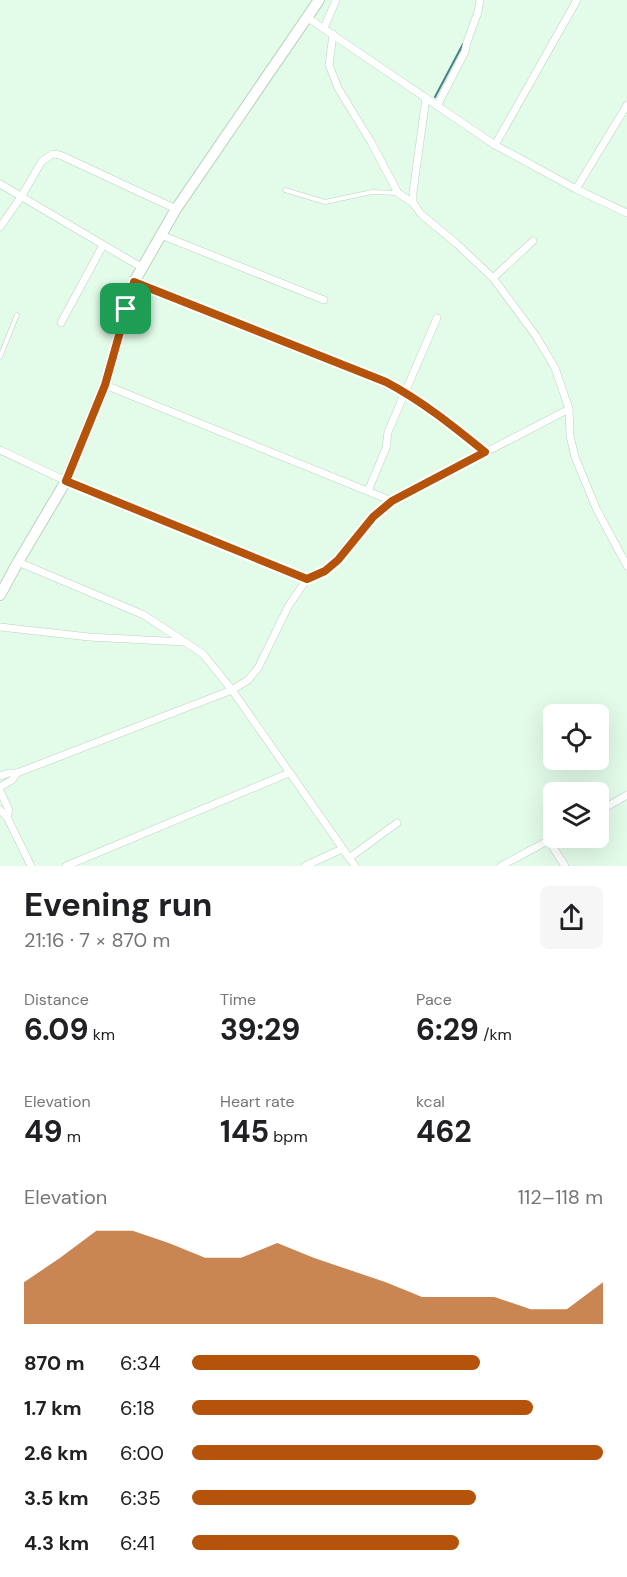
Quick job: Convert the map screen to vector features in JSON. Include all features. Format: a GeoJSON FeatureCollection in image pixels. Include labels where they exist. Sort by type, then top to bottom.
{"type":"FeatureCollection","features":[{"type":"Feature","properties":{"kind":"street"},"geometry":{"type":"LineString","coordinates":[[0,595],[66,481],[105,385],[134,282],[141,267],[176,209],[319,0]]}},
{"type":"Feature","properties":{"kind":"street"},"geometry":{"type":"LineString","coordinates":[[324,28],[336,0]]}},
{"type":"Feature","properties":{"kind":"street"},"geometry":{"type":"LineString","coordinates":[[437,106],[465,52],[466,42],[478,12],[480,0]]}},
{"type":"Feature","properties":{"kind":"street"},"geometry":{"type":"LineString","coordinates":[[495,146],[577,0]]}},
{"type":"Feature","properties":{"kind":"street"},"geometry":{"type":"LineString","coordinates":[[308,18],[495,146],[627,213]]}},
{"type":"Feature","properties":{"kind":"street"},"geometry":{"type":"LineString","coordinates":[[333,34],[329,64],[338,88],[371,142],[398,193],[413,203],[421,214],[493,278],[536,336],[555,368],[569,409],[570,436],[575,457],[596,508],[627,566]]}},
{"type":"Feature","properties":{"kind":"street"},"geometry":{"type":"LineString","coordinates":[[413,203],[426,98]]}},
{"type":"Feature","properties":{"kind":"street"},"geometry":{"type":"LineString","coordinates":[[576,189],[627,105]]}},
{"type":"Feature","properties":{"kind":"street"},"geometry":{"type":"LineString","coordinates":[[0,227],[42,161],[53,154],[60,155],[176,209]]}},
{"type":"Feature","properties":{"kind":"street"},"geometry":{"type":"LineString","coordinates":[[0,184],[141,267]]}},
{"type":"Feature","properties":{"kind":"street"},"geometry":{"type":"LineString","coordinates":[[161,235],[324,300]]}},
{"type":"Feature","properties":{"kind":"street"},"geometry":{"type":"LineString","coordinates":[[493,278],[533,241]]}},
{"type":"Feature","properties":{"kind":"street"},"geometry":{"type":"LineString","coordinates":[[61,323],[103,245]]}},
{"type":"Feature","properties":{"kind":"street"},"geometry":{"type":"LineString","coordinates":[[134,282],[386,382],[434,411],[485,452]]}},
{"type":"Feature","properties":{"kind":"street"},"geometry":{"type":"LineString","coordinates":[[368,491],[387,448],[388,432],[437,318]]}},
{"type":"Feature","properties":{"kind":"street"},"geometry":{"type":"LineString","coordinates":[[105,385],[392,501]]}},
{"type":"Feature","properties":{"kind":"street"},"geometry":{"type":"LineString","coordinates":[[0,776],[9,773],[17,774],[232,690],[248,680],[258,668],[289,605],[307,579],[325,571],[338,560],[368,523],[392,501],[569,409]]}},
{"type":"Feature","properties":{"kind":"street"},"geometry":{"type":"LineString","coordinates":[[0,450],[66,481],[307,579]]}},
{"type":"Feature","properties":{"kind":"street"},"geometry":{"type":"LineString","coordinates":[[18,562],[144,615],[203,654],[232,690],[355,866]]}},
{"type":"Feature","properties":{"kind":"street"},"geometry":{"type":"LineString","coordinates":[[0,627],[89,637],[187,642]]}},
{"type":"Feature","properties":{"kind":"street"},"geometry":{"type":"LineString","coordinates":[[66,866],[289,773]]}},
{"type":"Feature","properties":{"kind":"street"},"geometry":{"type":"LineString","coordinates":[[0,787],[17,774]]}},
{"type":"Feature","properties":{"kind":"street"},"geometry":{"type":"LineString","coordinates":[[0,791],[9,810],[7,817]]}},
{"type":"Feature","properties":{"kind":"street"},"geometry":{"type":"LineString","coordinates":[[609,806],[627,795]]}},
{"type":"Feature","properties":{"kind":"street"},"geometry":{"type":"LineString","coordinates":[[0,810],[7,817],[31,866]]}},
{"type":"Feature","properties":{"kind":"street"},"geometry":{"type":"LineString","coordinates":[[349,858],[397,823]]}},
{"type":"Feature","properties":{"kind":"street"},"geometry":{"type":"LineString","coordinates":[[501,866],[543,844]]}},
{"type":"Feature","properties":{"kind":"street"},"geometry":{"type":"LineString","coordinates":[[557,848],[566,866]]}},
{"type":"Feature","properties":{"kind":"street"},"geometry":{"type":"LineString","coordinates":[[305,866],[342,849]]}},
{"type":"Feature","properties":{"kind":"lane"},"geometry":{"type":"LineString","coordinates":[[285,190],[325,202],[372,192],[398,193]]}},
{"type":"Feature","properties":{"kind":"lane"},"geometry":{"type":"LineString","coordinates":[[0,357],[17,315]]}},
{"type":"Feature","properties":{"kind":"waterway"},"geometry":{"type":"LineString","coordinates":[[435,97],[463,44]]}},
{"type":"Feature","properties":{"kind":"route"},"geometry":{"type":"LineString","coordinates":[[134,282],[386,382],[434,411],[485,452],[392,501],[373,517],[338,560],[325,571],[307,579],[66,481],[105,385],[126,309],[134,282]]}}]}
